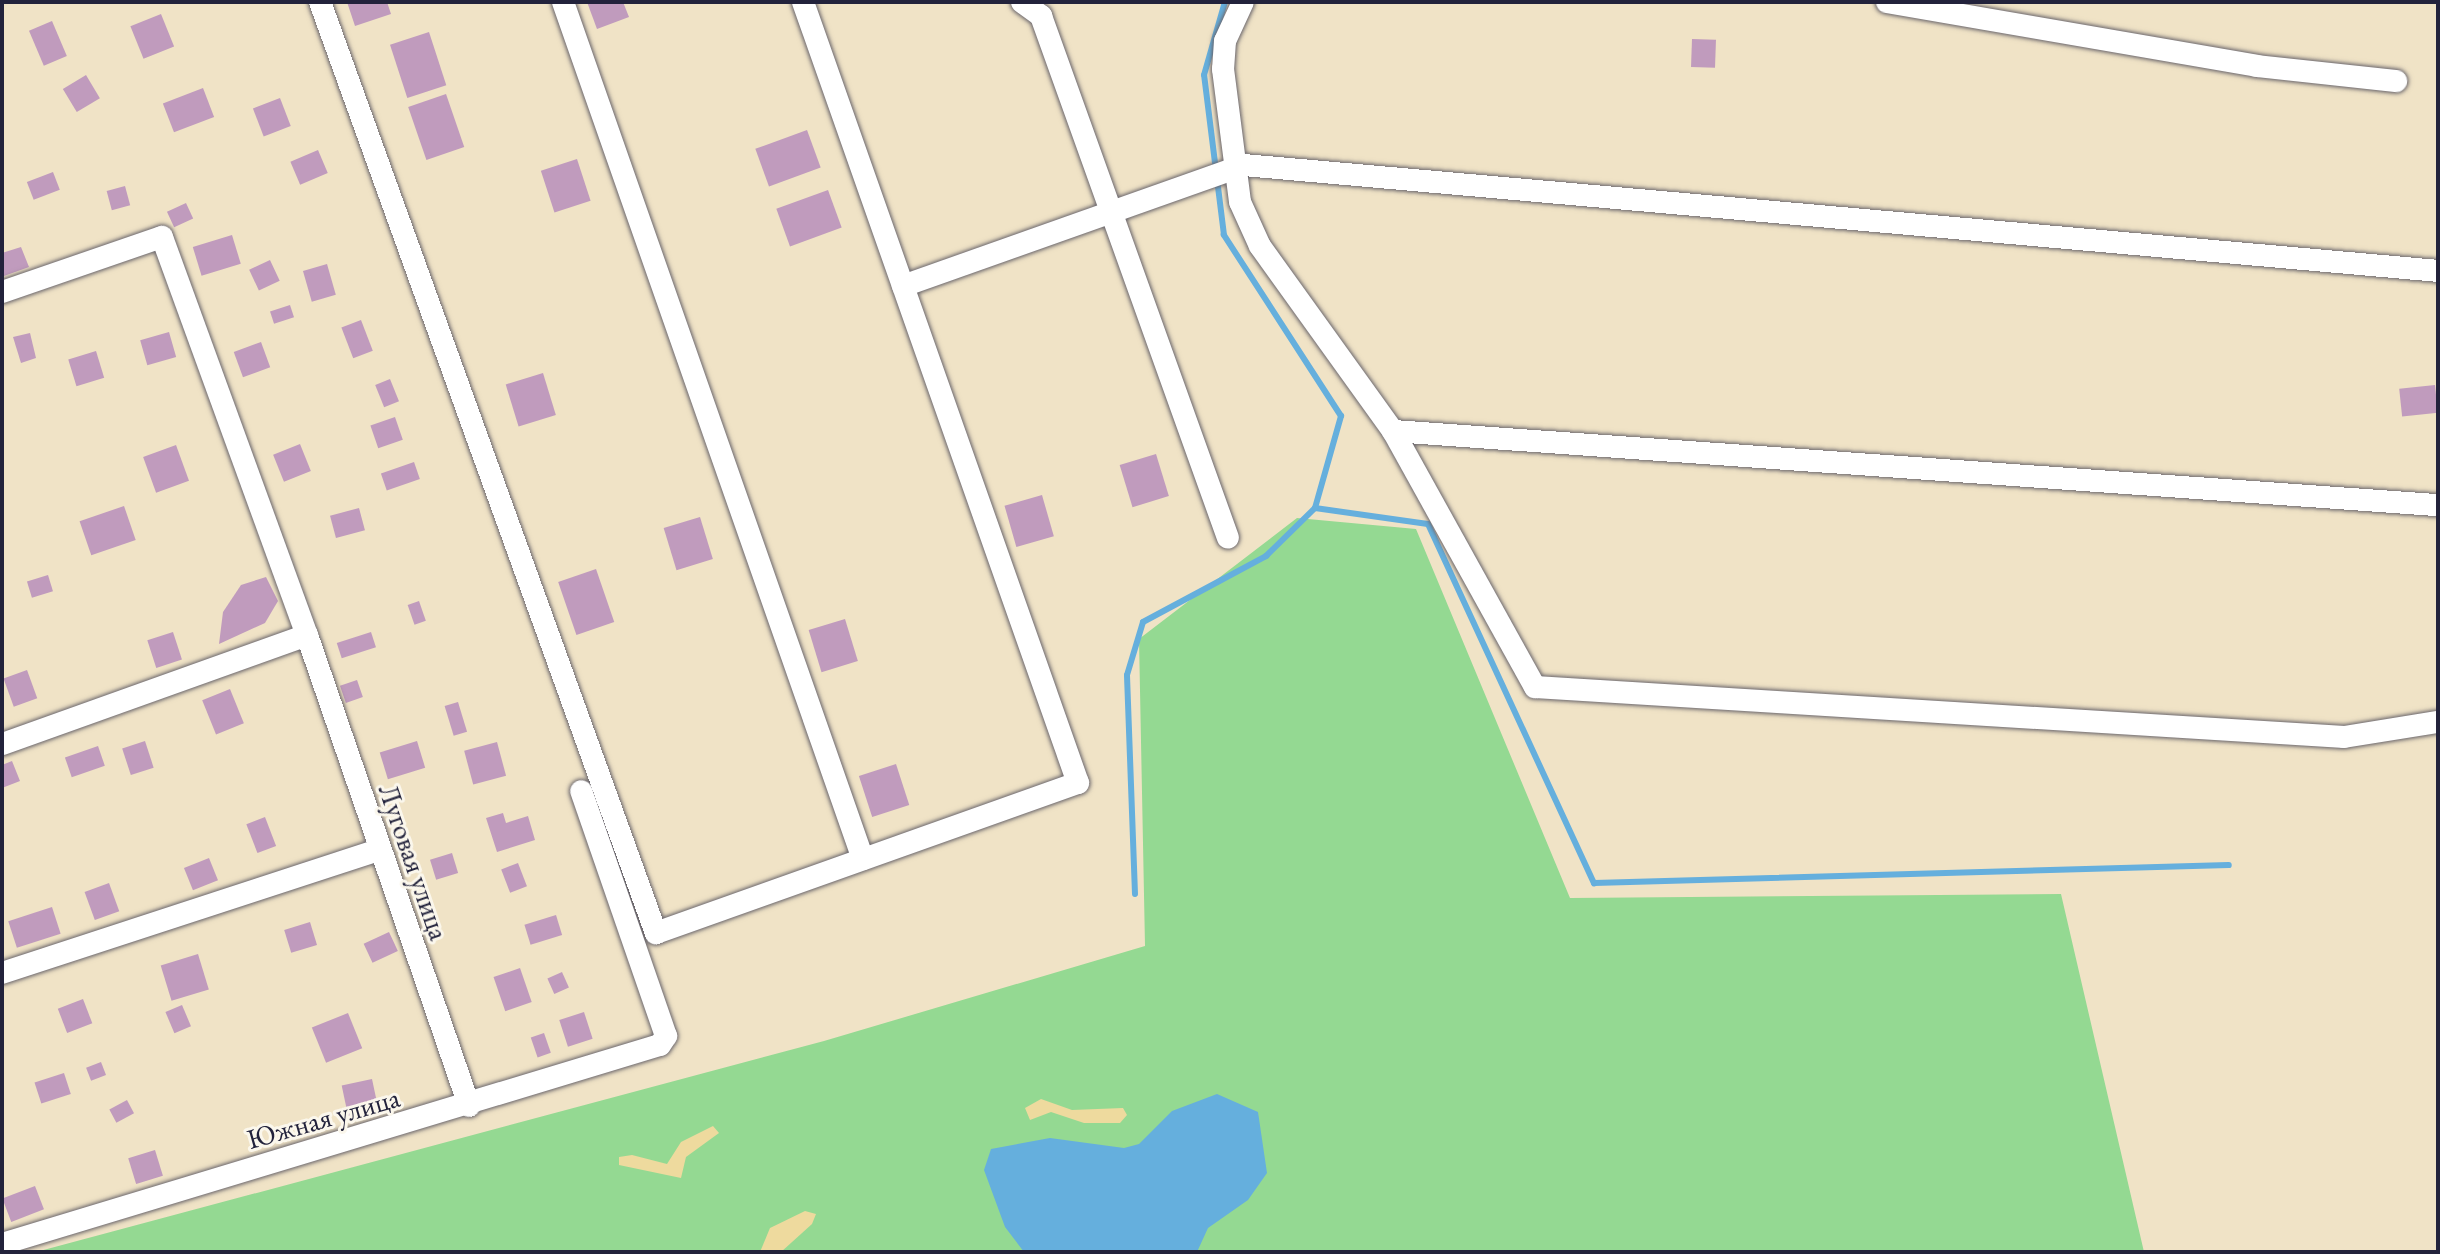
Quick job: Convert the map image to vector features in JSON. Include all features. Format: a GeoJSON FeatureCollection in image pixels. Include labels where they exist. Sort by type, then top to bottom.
{"type":"FeatureCollection","features":[{"type":"Feature","properties":{"kind":"street"},"geometry":{"type":"LineString","coordinates":[[320,2],[656,933],[1078,783],[803,2]]}},
{"type":"Feature","properties":{"kind":"street"},"geometry":{"type":"LineString","coordinates":[[563,2],[863,859]]}},
{"type":"Feature","properties":{"kind":"street"},"geometry":{"type":"LineString","coordinates":[[1022,2],[1041,16],[1228,538]]}},
{"type":"Feature","properties":{"kind":"street"},"geometry":{"type":"LineString","coordinates":[[1243,2],[1225,41],[1223,69],[1232,169],[1260,246],[1393,431],[1535,687],[2344,737],[2438,722]]}},
{"type":"Feature","properties":{"kind":"street"},"geometry":{"type":"LineString","coordinates":[[1887,2],[2257,66],[2396,81]]}},
{"type":"Feature","properties":{"kind":"street"},"geometry":{"type":"LineString","coordinates":[[903,286],[1232,169],[2438,271]]}},
{"type":"Feature","properties":{"kind":"street","name":"Луговая улица"},"geometry":{"type":"LineString","coordinates":[[2,292],[162,237],[307,635],[376,851],[469,1106]]}},
{"type":"Feature","properties":{"kind":"street"},"geometry":{"type":"LineString","coordinates":[[1393,431],[2436,505]]}},
{"type":"Feature","properties":{"kind":"street"},"geometry":{"type":"LineString","coordinates":[[2,744],[307,635]]}},
{"type":"Feature","properties":{"kind":"street","name":"Южная улица"},"geometry":{"type":"LineString","coordinates":[[2,1244],[469,1106],[660,1045],[666,1036],[581,791]]}},
{"type":"Feature","properties":{"kind":"street"},"geometry":{"type":"LineString","coordinates":[[2,973],[376,851]]}},
{"type":"Feature","properties":{"kind":"green space"},"geometry":{"type":"Polygon","coordinates":[[[1297,518],[1416,529],[1570,898],[2061,894],[2144,1252],[36,1252],[824,1041],[1145,946],[1139,639],[1297,518]]]}},
{"type":"Feature","properties":{"kind":"sand"},"geometry":{"type":"Polygon","coordinates":[[[1041,1099],[1072,1110],[1123,1108],[1127,1115],[1120,1123],[1084,1123],[1051,1112],[1030,1120],[1025,1108],[1041,1099]]]}},
{"type":"Feature","properties":{"kind":"sand"},"geometry":{"type":"Polygon","coordinates":[[[713,1126],[719,1133],[686,1157],[681,1178],[619,1165],[619,1157],[632,1155],[667,1164],[681,1142],[713,1126]]]}},
{"type":"Feature","properties":{"kind":"sand"},"geometry":{"type":"Polygon","coordinates":[[[805,1211],[816,1214],[812,1224],[781,1252],[760,1252],[770,1228],[805,1211]]]}},
{"type":"Feature","properties":{"kind":"water"},"geometry":{"type":"Polygon","coordinates":[[[1217,1094],[1258,1112],[1267,1173],[1248,1200],[1208,1228],[1197,1252],[1024,1252],[1005,1227],[984,1170],[991,1149],[1050,1138],[1124,1148],[1139,1144],[1172,1111],[1217,1094]]]}},
{"type":"Feature","properties":{"kind":"building"},"geometry":{"type":"Polygon","coordinates":[[[347,2],[387,2],[391,14],[355,26],[347,2]]]}},
{"type":"Feature","properties":{"kind":"building"},"geometry":{"type":"Polygon","coordinates":[[[587,2],[623,2],[629,17],[597,29],[587,2]]]}},
{"type":"Feature","properties":{"kind":"building"},"geometry":{"type":"Polygon","coordinates":[[[161,14],[174,46],[144,59],[130,26],[161,14]]]}},
{"type":"Feature","properties":{"kind":"building"},"geometry":{"type":"Polygon","coordinates":[[[52,21],[67,56],[44,66],[29,31],[52,21]]]}},
{"type":"Feature","properties":{"kind":"building"},"geometry":{"type":"Polygon","coordinates":[[[429,32],[446,85],[407,98],[390,45],[429,32]]]}},
{"type":"Feature","properties":{"kind":"building"},"geometry":{"type":"Polygon","coordinates":[[[1692,39],[1716,40],[1715,68],[1691,67],[1692,39]]]}},
{"type":"Feature","properties":{"kind":"building"},"geometry":{"type":"Polygon","coordinates":[[[86,75],[100,98],[77,112],[63,89],[86,75]]]}},
{"type":"Feature","properties":{"kind":"building"},"geometry":{"type":"Polygon","coordinates":[[[203,88],[214,117],[174,132],[163,103],[203,88]]]}},
{"type":"Feature","properties":{"kind":"building"},"geometry":{"type":"Polygon","coordinates":[[[446,94],[464,147],[426,160],[408,107],[446,94]]]}},
{"type":"Feature","properties":{"kind":"building"},"geometry":{"type":"Polygon","coordinates":[[[280,98],[291,126],[264,136],[253,108],[280,98]]]}},
{"type":"Feature","properties":{"kind":"building"},"geometry":{"type":"Polygon","coordinates":[[[807,130],[821,168],[769,186],[755,149],[807,130]]]}},
{"type":"Feature","properties":{"kind":"building"},"geometry":{"type":"Polygon","coordinates":[[[318,150],[328,173],[300,185],[290,162],[318,150]]]}},
{"type":"Feature","properties":{"kind":"building"},"geometry":{"type":"Polygon","coordinates":[[[577,159],[591,201],[554,213],[541,171],[577,159]]]}},
{"type":"Feature","properties":{"kind":"building"},"geometry":{"type":"Polygon","coordinates":[[[53,172],[60,190],[34,200],[27,182],[53,172]]]}},
{"type":"Feature","properties":{"kind":"building"},"geometry":{"type":"Polygon","coordinates":[[[125,186],[130,205],[112,210],[107,191],[125,186]]]}},
{"type":"Feature","properties":{"kind":"building"},"geometry":{"type":"Polygon","coordinates":[[[828,190],[842,228],[790,246],[776,209],[828,190]]]}},
{"type":"Feature","properties":{"kind":"building"},"geometry":{"type":"Polygon","coordinates":[[[186,203],[193,218],[174,227],[167,212],[186,203]]]}},
{"type":"Feature","properties":{"kind":"building"},"geometry":{"type":"Polygon","coordinates":[[[232,235],[241,264],[202,276],[193,247],[232,235]]]}},
{"type":"Feature","properties":{"kind":"building"},"geometry":{"type":"Polygon","coordinates":[[[21,247],[29,267],[4,276],[2,253],[21,247]]]}},
{"type":"Feature","properties":{"kind":"building"},"geometry":{"type":"Polygon","coordinates":[[[270,260],[280,281],[259,291],[249,270],[270,260]]]}},
{"type":"Feature","properties":{"kind":"building"},"geometry":{"type":"Polygon","coordinates":[[[327,264],[336,295],[312,302],[303,271],[327,264]]]}},
{"type":"Feature","properties":{"kind":"building"},"geometry":{"type":"Polygon","coordinates":[[[290,305],[294,317],[274,324],[270,311],[290,305]]]}},
{"type":"Feature","properties":{"kind":"building"},"geometry":{"type":"Polygon","coordinates":[[[361,320],[373,351],[353,358],[341,328],[361,320]]]}},
{"type":"Feature","properties":{"kind":"building"},"geometry":{"type":"Polygon","coordinates":[[[169,332],[176,357],[147,365],[140,340],[169,332]]]}},
{"type":"Feature","properties":{"kind":"building"},"geometry":{"type":"Polygon","coordinates":[[[30,333],[36,358],[21,363],[13,337],[30,333]]]}},
{"type":"Feature","properties":{"kind":"building"},"geometry":{"type":"Polygon","coordinates":[[[261,342],[270,367],[243,377],[234,352],[261,342]]]}},
{"type":"Feature","properties":{"kind":"building"},"geometry":{"type":"Polygon","coordinates":[[[96,351],[104,378],[76,386],[68,359],[96,351]]]}},
{"type":"Feature","properties":{"kind":"building"},"geometry":{"type":"Polygon","coordinates":[[[543,373],[556,415],[519,426],[506,384],[543,373]]]}},
{"type":"Feature","properties":{"kind":"building"},"geometry":{"type":"Polygon","coordinates":[[[390,379],[399,401],[384,407],[375,385],[390,379]]]}},
{"type":"Feature","properties":{"kind":"building"},"geometry":{"type":"Polygon","coordinates":[[[2435,385],[2438,413],[2402,417],[2399,389],[2435,385]]]}},
{"type":"Feature","properties":{"kind":"building"},"geometry":{"type":"Polygon","coordinates":[[[395,417],[403,440],[378,448],[370,425],[395,417]]]}},
{"type":"Feature","properties":{"kind":"building"},"geometry":{"type":"Polygon","coordinates":[[[300,444],[311,471],[284,482],[273,455],[300,444]]]}},
{"type":"Feature","properties":{"kind":"building"},"geometry":{"type":"Polygon","coordinates":[[[176,445],[189,481],[156,493],[143,457],[176,445]]]}},
{"type":"Feature","properties":{"kind":"building"},"geometry":{"type":"Polygon","coordinates":[[[1156,454],[1169,496],[1133,507],[1120,465],[1156,454]]]}},
{"type":"Feature","properties":{"kind":"building"},"geometry":{"type":"Polygon","coordinates":[[[414,462],[420,479],[387,490],[381,473],[414,462]]]}},
{"type":"Feature","properties":{"kind":"building"},"geometry":{"type":"Polygon","coordinates":[[[1042,495],[1054,536],[1016,547],[1005,506],[1042,495]]]}},
{"type":"Feature","properties":{"kind":"building"},"geometry":{"type":"Polygon","coordinates":[[[124,506],[136,540],[91,555],[80,521],[124,506]]]}},
{"type":"Feature","properties":{"kind":"building"},"geometry":{"type":"Polygon","coordinates":[[[359,508],[365,530],[336,538],[330,516],[359,508]]]}},
{"type":"Feature","properties":{"kind":"building"},"geometry":{"type":"Polygon","coordinates":[[[700,517],[713,559],[677,570],[664,528],[700,517]]]}},
{"type":"Feature","properties":{"kind":"building"},"geometry":{"type":"Polygon","coordinates":[[[596,569],[614,622],[576,635],[558,582],[596,569]]]}},
{"type":"Feature","properties":{"kind":"building"},"geometry":{"type":"Polygon","coordinates":[[[48,575],[53,591],[32,598],[27,581],[48,575]]]}},
{"type":"Feature","properties":{"kind":"building"},"geometry":{"type":"Polygon","coordinates":[[[266,577],[278,601],[265,623],[219,644],[223,612],[241,585],[266,577]]]}},
{"type":"Feature","properties":{"kind":"building"},"geometry":{"type":"Polygon","coordinates":[[[419,601],[426,621],[414,625],[408,605],[419,601]]]}},
{"type":"Feature","properties":{"kind":"building"},"geometry":{"type":"Polygon","coordinates":[[[845,619],[858,661],[822,672],[809,630],[845,619]]]}},
{"type":"Feature","properties":{"kind":"building"},"geometry":{"type":"Polygon","coordinates":[[[173,632],[182,660],[156,668],[147,640],[173,632]]]}},
{"type":"Feature","properties":{"kind":"building"},"geometry":{"type":"Polygon","coordinates":[[[371,632],[376,647],[342,658],[337,643],[371,632]]]}},
{"type":"Feature","properties":{"kind":"building"},"geometry":{"type":"Polygon","coordinates":[[[27,670],[37,698],[14,707],[4,679],[27,670]]]}},
{"type":"Feature","properties":{"kind":"building"},"geometry":{"type":"Polygon","coordinates":[[[357,680],[363,697],[346,703],[340,686],[357,680]]]}},
{"type":"Feature","properties":{"kind":"building"},"geometry":{"type":"Polygon","coordinates":[[[230,689],[244,723],[216,735],[202,700],[230,689]]]}},
{"type":"Feature","properties":{"kind":"building"},"geometry":{"type":"Polygon","coordinates":[[[458,702],[467,732],[454,736],[445,706],[458,702]]]}},
{"type":"Feature","properties":{"kind":"building"},"geometry":{"type":"Polygon","coordinates":[[[145,741],[154,768],[131,775],[122,748],[145,741]]]}},
{"type":"Feature","properties":{"kind":"building"},"geometry":{"type":"Polygon","coordinates":[[[417,741],[425,768],[388,779],[380,752],[417,741]]]}},
{"type":"Feature","properties":{"kind":"building"},"geometry":{"type":"Polygon","coordinates":[[[497,742],[506,776],[473,785],[464,751],[497,742]]]}},
{"type":"Feature","properties":{"kind":"building"},"geometry":{"type":"Polygon","coordinates":[[[98,746],[105,766],[72,777],[65,757],[98,746]]]}},
{"type":"Feature","properties":{"kind":"building"},"geometry":{"type":"Polygon","coordinates":[[[12,761],[20,781],[2,788],[2,765],[12,761]]]}},
{"type":"Feature","properties":{"kind":"building"},"geometry":{"type":"Polygon","coordinates":[[[896,764],[909,805],[872,817],[859,776],[896,764]]]}},
{"type":"Feature","properties":{"kind":"building"},"geometry":{"type":"Polygon","coordinates":[[[503,813],[506,823],[528,816],[535,840],[497,852],[486,818],[503,813]]]}},
{"type":"Feature","properties":{"kind":"building"},"geometry":{"type":"Polygon","coordinates":[[[265,817],[276,846],[257,853],[246,824],[265,817]]]}},
{"type":"Feature","properties":{"kind":"building"},"geometry":{"type":"Polygon","coordinates":[[[452,853],[458,873],[436,880],[430,860],[452,853]]]}},
{"type":"Feature","properties":{"kind":"building"},"geometry":{"type":"Polygon","coordinates":[[[209,858],[218,880],[193,890],[184,868],[209,858]]]}},
{"type":"Feature","properties":{"kind":"building"},"geometry":{"type":"Polygon","coordinates":[[[518,863],[527,886],[510,893],[501,869],[518,863]]]}},
{"type":"Feature","properties":{"kind":"building"},"geometry":{"type":"Polygon","coordinates":[[[109,883],[119,911],[95,920],[85,892],[109,883]]]}},
{"type":"Feature","properties":{"kind":"building"},"geometry":{"type":"Polygon","coordinates":[[[52,907],[61,934],[17,948],[8,921],[52,907]]]}},
{"type":"Feature","properties":{"kind":"building"},"geometry":{"type":"Polygon","coordinates":[[[556,915],[562,935],[531,945],[524,925],[556,915]]]}},
{"type":"Feature","properties":{"kind":"building"},"geometry":{"type":"Polygon","coordinates":[[[310,922],[317,945],[291,953],[284,930],[310,922]]]}},
{"type":"Feature","properties":{"kind":"building"},"geometry":{"type":"Polygon","coordinates":[[[389,932],[398,951],[372,963],[364,944],[389,932]]]}},
{"type":"Feature","properties":{"kind":"building"},"geometry":{"type":"Polygon","coordinates":[[[198,954],[209,989],[172,1001],[161,965],[198,954]]]}},
{"type":"Feature","properties":{"kind":"building"},"geometry":{"type":"Polygon","coordinates":[[[520,968],[532,1002],[505,1011],[494,977],[520,968]]]}},
{"type":"Feature","properties":{"kind":"building"},"geometry":{"type":"Polygon","coordinates":[[[562,972],[569,988],[554,994],[547,979],[562,972]]]}},
{"type":"Feature","properties":{"kind":"building"},"geometry":{"type":"Polygon","coordinates":[[[83,999],[92,1023],[67,1033],[58,1009],[83,999]]]}},
{"type":"Feature","properties":{"kind":"building"},"geometry":{"type":"Polygon","coordinates":[[[182,1005],[191,1026],[174,1033],[165,1012],[182,1005]]]}},
{"type":"Feature","properties":{"kind":"building"},"geometry":{"type":"Polygon","coordinates":[[[584,1012],[593,1039],[568,1047],[559,1020],[584,1012]]]}},
{"type":"Feature","properties":{"kind":"building"},"geometry":{"type":"Polygon","coordinates":[[[348,1013],[362,1048],[326,1063],[312,1028],[348,1013]]]}},
{"type":"Feature","properties":{"kind":"building"},"geometry":{"type":"Polygon","coordinates":[[[544,1033],[551,1053],[538,1057],[531,1038],[544,1033]]]}},
{"type":"Feature","properties":{"kind":"building"},"geometry":{"type":"Polygon","coordinates":[[[101,1062],[106,1075],[91,1081],[86,1068],[101,1062]]]}},
{"type":"Feature","properties":{"kind":"building"},"geometry":{"type":"Polygon","coordinates":[[[64,1073],[71,1094],[41,1104],[35,1083],[64,1073]]]}},
{"type":"Feature","properties":{"kind":"building"},"geometry":{"type":"Polygon","coordinates":[[[372,1079],[379,1112],[349,1119],[342,1085],[372,1079]]]}},
{"type":"Feature","properties":{"kind":"building"},"geometry":{"type":"Polygon","coordinates":[[[127,1100],[134,1113],[116,1123],[109,1109],[127,1100]]]}},
{"type":"Feature","properties":{"kind":"building"},"geometry":{"type":"Polygon","coordinates":[[[155,1150],[163,1176],[136,1184],[128,1158],[155,1150]]]}},
{"type":"Feature","properties":{"kind":"building"},"geometry":{"type":"Polygon","coordinates":[[[35,1186],[44,1209],[11,1222],[2,1199],[35,1186]]]}},
{"type":"Feature","properties":{"kind":"waterway"},"geometry":{"type":"LineString","coordinates":[[1135,894],[1127,675],[1143,622],[1266,556],[1315,508],[1341,416],[1224,235],[1204,75],[1225,2]]}},
{"type":"Feature","properties":{"kind":"waterway"},"geometry":{"type":"LineString","coordinates":[[1315,508],[1428,524],[1594,883],[2229,865]]}}]}
